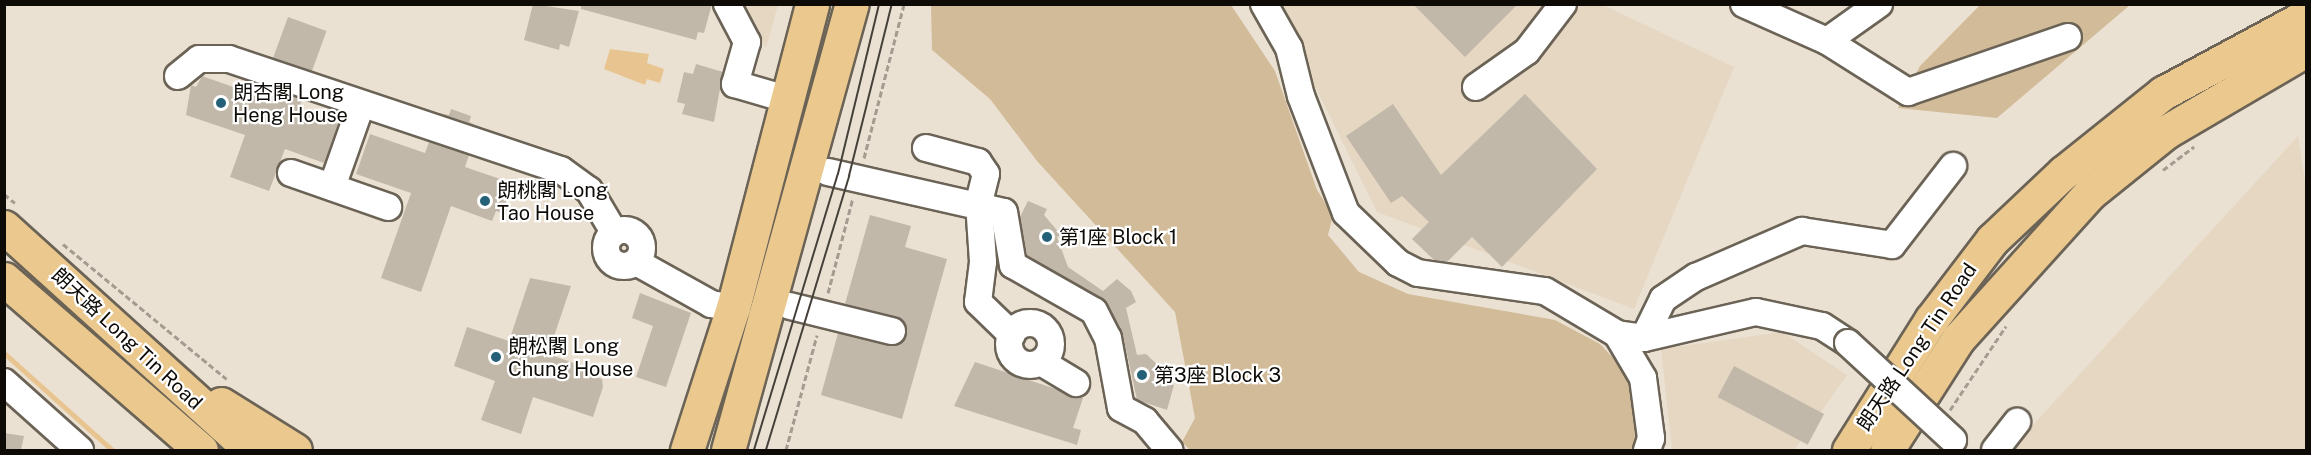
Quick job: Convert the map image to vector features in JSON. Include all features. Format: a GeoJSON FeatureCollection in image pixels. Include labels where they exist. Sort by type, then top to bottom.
{"type":"FeatureCollection","features":[{"type":"Feature","properties":{"kind":"main road"},"geometry":{"type":"LineString","coordinates":[[687,450],[733,308],[790,100],[812,4]]}},
{"type":"Feature","properties":{"kind":"main road"},"geometry":{"type":"LineString","coordinates":[[728,450],[778,316],[782,265],[821,128],[852,4]]}},
{"type":"Feature","properties":{"kind":"main road","name":"朗天路 Long Tin Road"},"geometry":{"type":"LineString","coordinates":[[1849,450],[1931,320],[1992,240],[2064,172],[2163,93],[2307,16]]}},
{"type":"Feature","properties":{"kind":"main road","name":"朗天路 Long Tin Road"},"geometry":{"type":"LineString","coordinates":[[1887,450],[1958,339],[2090,193],[2166,132],[2307,50]]}},
{"type":"Feature","properties":{"kind":"main road","name":"朗天路 Long Tin Road"},"geometry":{"type":"LineString","coordinates":[[14,218],[175,381],[251,450]]}},
{"type":"Feature","properties":{"kind":"main road","name":"朗天路 Long Tin Road"},"geometry":{"type":"LineString","coordinates":[[4,279],[141,401],[201,450]]}},
{"type":"Feature","properties":{"kind":"main road"},"geometry":{"type":"LineString","coordinates":[[175,381],[295,450]]}},
{"type":"Feature","properties":{"kind":"main road"},"geometry":{"type":"LineString","coordinates":[[141,401],[178,450]]}},
{"type":"Feature","properties":{"kind":"street"},"geometry":{"type":"LineString","coordinates":[[727,4],[747,42],[735,84],[790,100]]}},
{"type":"Feature","properties":{"kind":"street"},"geometry":{"type":"LineString","coordinates":[[1264,4],[1289,48],[1301,96],[1346,213],[1376,247],[1418,273],[1545,291],[1617,334],[1644,338],[1756,312],[1822,326],[1848,343],[1959,445]]}},
{"type":"Feature","properties":{"kind":"street"},"geometry":{"type":"LineString","coordinates":[[1476,87],[1527,51],[1563,4]]}},
{"type":"Feature","properties":{"kind":"street"},"geometry":{"type":"LineString","coordinates":[[1744,4],[1827,41],[1908,92],[2068,37]]}},
{"type":"Feature","properties":{"kind":"street"},"geometry":{"type":"LineString","coordinates":[[1827,41],[1878,4]]}},
{"type":"Feature","properties":{"kind":"street"},"geometry":{"type":"LineString","coordinates":[[178,76],[191,63],[219,56],[570,175],[589,190],[614,232],[626,229],[639,236],[643,250],[636,262],[711,304],[733,308]]}},
{"type":"Feature","properties":{"kind":"street"},"geometry":{"type":"LineString","coordinates":[[332,187],[361,105]]}},
{"type":"Feature","properties":{"kind":"street"},"geometry":{"type":"LineString","coordinates":[[821,128],[828,172]]}},
{"type":"Feature","properties":{"kind":"street"},"geometry":{"type":"LineString","coordinates":[[926,148],[978,162],[986,174],[979,203],[983,262],[978,302],[1011,335],[1028,324],[1046,331],[1051,344],[1041,362],[1076,383]]}},
{"type":"Feature","properties":{"kind":"street"},"geometry":{"type":"LineString","coordinates":[[1644,338],[1663,299],[1696,277],[1802,231],[1892,246],[1953,166]]}},
{"type":"Feature","properties":{"kind":"street"},"geometry":{"type":"LineString","coordinates":[[802,195],[828,172]]}},
{"type":"Feature","properties":{"kind":"street"},"geometry":{"type":"LineString","coordinates":[[828,172],[979,203],[1007,216],[1007,248],[1018,271],[1073,296],[1101,320],[1122,408],[1145,421],[1169,450]]}},
{"type":"Feature","properties":{"kind":"street"},"geometry":{"type":"LineString","coordinates":[[291,173],[388,207]]}},
{"type":"Feature","properties":{"kind":"street"},"geometry":{"type":"LineString","coordinates":[[778,316],[892,331]]}},
{"type":"Feature","properties":{"kind":"street"},"geometry":{"type":"LineString","coordinates":[[1617,334],[1643,378],[1651,438],[1647,450]]}},
{"type":"Feature","properties":{"kind":"street"},"geometry":{"type":"LineString","coordinates":[[4,382],[80,450]]}},
{"type":"Feature","properties":{"kind":"street"},"geometry":{"type":"LineString","coordinates":[[1995,450],[2017,422]]}},
{"type":"Feature","properties":{"kind":"path"},"geometry":{"type":"LineString","coordinates":[[861,169],[904,4]]}},
{"type":"Feature","properties":{"kind":"path"},"geometry":{"type":"LineString","coordinates":[[2155,176],[2201,142]]}},
{"type":"Feature","properties":{"kind":"path"},"geometry":{"type":"LineString","coordinates":[[827,298],[856,188]]}},
{"type":"Feature","properties":{"kind":"path"},"geometry":{"type":"LineString","coordinates":[[4,194],[14,218]]}},
{"type":"Feature","properties":{"kind":"path"},"geometry":{"type":"LineString","coordinates":[[59,240],[233,383]]}},
{"type":"Feature","properties":{"kind":"path"},"geometry":{"type":"LineString","coordinates":[[1948,412],[2011,321]]}},
{"type":"Feature","properties":{"kind":"path"},"geometry":{"type":"LineString","coordinates":[[786,450],[818,330]]}},
{"type":"Feature","properties":{"kind":"shaded area"},"geometry":{"type":"Polygon","coordinates":[[[739,5],[778,5],[766,48],[739,5]]]}},
{"type":"Feature","properties":{"kind":"shaded area"},"geometry":{"type":"Polygon","coordinates":[[[931,5],[1231,5],[1275,71],[1317,190],[1333,215],[1328,235],[1359,272],[1408,294],[1555,320],[1600,344],[1631,377],[1637,420],[1633,450],[1190,450],[1182,442],[1195,418],[1175,312],[1037,161],[990,99],[932,50],[931,5]]]}},
{"type":"Feature","properties":{"kind":"shaded area"},"geometry":{"type":"Polygon","coordinates":[[[1275,5],[1603,5],[1734,67],[1634,309],[1377,212],[1275,5]]]}},
{"type":"Feature","properties":{"kind":"shaded area"},"geometry":{"type":"Polygon","coordinates":[[[1980,5],[2130,5],[1997,118],[1898,108],[1920,66],[1980,5]]]}},
{"type":"Feature","properties":{"kind":"shaded area"},"geometry":{"type":"Polygon","coordinates":[[[610,49],[649,54],[647,63],[664,69],[660,83],[647,79],[645,85],[604,69],[610,49]]]}},
{"type":"Feature","properties":{"kind":"shaded area"},"geometry":{"type":"Polygon","coordinates":[[[2298,136],[2306,187],[2306,450],[2010,450],[2298,136]]]}},
{"type":"Feature","properties":{"kind":"shaded area"},"geometry":{"type":"Polygon","coordinates":[[[1782,332],[1847,375],[1794,450],[1672,450],[1661,349],[1782,332]]]}},
{"type":"Feature","properties":{"kind":"building"},"geometry":{"type":"Polygon","coordinates":[[[533,4],[579,11],[569,47],[560,44],[559,50],[524,40],[533,4]]]}},
{"type":"Feature","properties":{"kind":"building"},"geometry":{"type":"Polygon","coordinates":[[[581,4],[712,4],[704,33],[698,32],[696,40],[581,9],[581,4]]]}},
{"type":"Feature","properties":{"kind":"building"},"geometry":{"type":"Polygon","coordinates":[[[1413,4],[1518,4],[1465,57],[1413,4]]]}},
{"type":"Feature","properties":{"kind":"building"},"geometry":{"type":"Polygon","coordinates":[[[288,17],[327,31],[311,72],[273,58],[288,17]]]}},
{"type":"Feature","properties":{"kind":"building"},"geometry":{"type":"Polygon","coordinates":[[[696,64],[723,72],[714,122],[682,114],[685,104],[677,102],[684,72],[693,74],[696,64]]]}},
{"type":"Feature","properties":{"kind":"building","name":"朗杏閣 Long Heng House"},"geometry":{"type":"Polygon","coordinates":[[[202,76],[259,96],[263,86],[302,99],[299,110],[338,124],[324,163],[285,149],[269,191],[230,177],[245,135],[186,115],[191,85],[196,87],[202,76]]]}},
{"type":"Feature","properties":{"kind":"building"},"geometry":{"type":"Polygon","coordinates":[[[1525,94],[1597,169],[1502,267],[1472,237],[1447,262],[1434,260],[1412,239],[1429,222],[1402,196],[1391,203],[1346,136],[1393,104],[1441,175],[1525,94]]]}},
{"type":"Feature","properties":{"kind":"building"},"geometry":{"type":"Polygon","coordinates":[[[451,109],[471,116],[469,122],[478,126],[439,113],[449,115],[451,109]]]}},
{"type":"Feature","properties":{"kind":"building","name":"朗桃閣 Long Tao House"},"geometry":{"type":"Polygon","coordinates":[[[370,134],[425,153],[429,142],[469,155],[465,167],[506,181],[503,191],[509,193],[502,213],[496,211],[492,221],[451,206],[421,292],[381,278],[411,193],[356,174],[370,134]]]}},
{"type":"Feature","properties":{"kind":"building"},"geometry":{"type":"Polygon","coordinates":[[[1028,201],[1047,209],[1044,215],[1061,235],[1057,237],[1068,267],[1103,291],[1117,279],[1131,291],[1136,302],[1126,308],[1137,355],[1146,354],[1165,372],[1156,381],[1174,385],[1167,410],[1137,400],[1123,335],[1107,304],[1027,255],[1020,217],[1028,201]]]}},
{"type":"Feature","properties":{"kind":"building"},"geometry":{"type":"Polygon","coordinates":[[[870,215],[911,226],[905,247],[947,259],[902,419],[821,395],[838,333],[889,346],[906,335],[896,317],[845,304],[870,215]]]}},
{"type":"Feature","properties":{"kind":"building","name":"朗松閣 Long Chung House"},"geometry":{"type":"Polygon","coordinates":[[[530,278],[571,286],[548,354],[588,368],[586,374],[602,379],[603,387],[593,417],[533,397],[521,434],[481,420],[495,381],[454,366],[467,327],[509,341],[530,278]]]}},
{"type":"Feature","properties":{"kind":"building"},"geometry":{"type":"Polygon","coordinates":[[[640,293],[691,313],[666,387],[636,377],[653,326],[632,318],[640,293]]]}},
{"type":"Feature","properties":{"kind":"building"},"geometry":{"type":"Polygon","coordinates":[[[975,362],[1083,398],[1073,428],[1081,430],[1077,445],[954,406],[975,362]]]}},
{"type":"Feature","properties":{"kind":"building"},"geometry":{"type":"Polygon","coordinates":[[[1734,366],[1824,414],[1808,445],[1718,397],[1734,366]]]}},
{"type":"Feature","properties":{"kind":"building"},"geometry":{"type":"Polygon","coordinates":[[[4,433],[24,436],[21,450],[4,450],[4,433]]]}},
{"type":"Feature","properties":{"kind":"waterway"},"geometry":{"type":"LineString","coordinates":[[4,353],[112,450]]}},
{"type":"Feature","properties":{"kind":"tram line"},"geometry":{"type":"LineString","coordinates":[[754,450],[838,174],[879,4]]}},
{"type":"Feature","properties":{"kind":"tram line"},"geometry":{"type":"LineString","coordinates":[[766,450],[849,176],[892,4]]}},
{"type":"Feature","properties":{"kind":"place","name":"朗杏閣 Long Heng House"},"geometry":{"type":"Point","coordinates":[221,103]}},
{"type":"Feature","properties":{"kind":"place","name":"朗桃閣 Long Tao House"},"geometry":{"type":"Point","coordinates":[485,201]}},
{"type":"Feature","properties":{"kind":"place","name":"第1座 Block 1"},"geometry":{"type":"Point","coordinates":[1047,237]}},
{"type":"Feature","properties":{"kind":"place","name":"朗松閣 Long Chung House"},"geometry":{"type":"Point","coordinates":[496,357]}},
{"type":"Feature","properties":{"kind":"place","name":"第3座 Block 3"},"geometry":{"type":"Point","coordinates":[1142,375]}}]}
